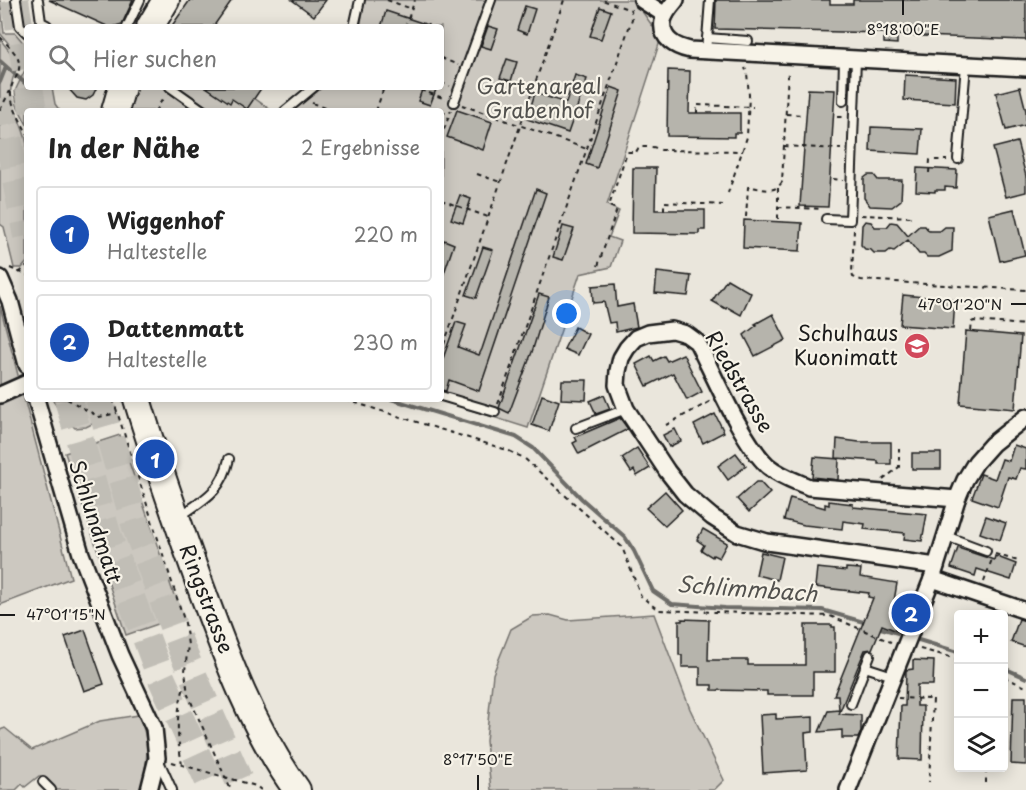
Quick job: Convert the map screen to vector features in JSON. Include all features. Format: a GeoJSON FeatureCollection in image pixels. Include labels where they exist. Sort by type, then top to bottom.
{"type":"FeatureCollection","features":[{"type":"Feature","properties":{"kind":"main road"},"geometry":{"type":"LineString","coordinates":[[152,24],[166,0]]}},
{"type":"Feature","properties":{"kind":"main road"},"geometry":{"type":"LineString","coordinates":[[116,108],[121,90]]}},
{"type":"Feature","properties":{"kind":"main road","name":"Ringstrasse"},"geometry":{"type":"LineString","coordinates":[[127,406],[176,519],[209,610],[254,721],[297,790]]}},
{"type":"Feature","properties":{"kind":"street"},"geometry":{"type":"LineString","coordinates":[[642,0],[665,15]]}},
{"type":"Feature","properties":{"kind":"street"},"geometry":{"type":"LineString","coordinates":[[676,0],[663,21],[664,33],[670,42],[679,48],[707,45],[850,59],[1026,68]]}},
{"type":"Feature","properties":{"kind":"street"},"geometry":{"type":"LineString","coordinates":[[0,278],[10,301],[24,354]]}},
{"type":"Feature","properties":{"kind":"street","name":"Riedstrasse"},"geometry":{"type":"LineString","coordinates":[[957,499],[809,486],[787,478],[769,466],[754,450],[697,342],[686,333],[672,330],[657,331],[636,338],[621,358],[617,385],[626,409],[667,471],[685,494],[712,517],[737,533],[767,542],[934,572],[979,595],[1026,611]]}},
{"type":"Feature","properties":{"kind":"street"},"geometry":{"type":"LineString","coordinates":[[0,395],[24,384]]}},
{"type":"Feature","properties":{"kind":"street","name":"Schlundmatt"},"geometry":{"type":"LineString","coordinates":[[37,402],[81,554],[123,664],[151,720],[156,737],[158,758],[149,790]]}},
{"type":"Feature","properties":{"kind":"street"},"geometry":{"type":"LineString","coordinates":[[848,790],[934,572],[957,499],[976,462],[992,444],[1026,417]]}},
{"type":"Feature","properties":{"kind":"lane"},"geometry":{"type":"LineString","coordinates":[[16,0],[20,26],[24,30]]}},
{"type":"Feature","properties":{"kind":"lane"},"geometry":{"type":"LineString","coordinates":[[38,0],[41,22],[45,24]]}},
{"type":"Feature","properties":{"kind":"lane"},"geometry":{"type":"LineString","coordinates":[[128,24],[140,0]]}},
{"type":"Feature","properties":{"kind":"lane"},"geometry":{"type":"LineString","coordinates":[[355,24],[360,0]]}},
{"type":"Feature","properties":{"kind":"lane"},"geometry":{"type":"LineString","coordinates":[[454,102],[491,0]]}},
{"type":"Feature","properties":{"kind":"lane"},"geometry":{"type":"LineString","coordinates":[[710,0],[707,45],[747,41]]}},
{"type":"Feature","properties":{"kind":"lane"},"geometry":{"type":"LineString","coordinates":[[843,101],[850,59]]}},
{"type":"Feature","properties":{"kind":"lane"},"geometry":{"type":"LineString","coordinates":[[826,219],[850,220],[853,212],[850,59]]}},
{"type":"Feature","properties":{"kind":"lane"},"geometry":{"type":"LineString","coordinates":[[958,159],[966,65]]}},
{"type":"Feature","properties":{"kind":"lane"},"geometry":{"type":"LineString","coordinates":[[175,90],[200,108]]}},
{"type":"Feature","properties":{"kind":"lane"},"geometry":{"type":"LineString","coordinates":[[289,108],[310,90]]}},
{"type":"Feature","properties":{"kind":"lane"},"geometry":{"type":"LineString","coordinates":[[444,397],[495,412]]}},
{"type":"Feature","properties":{"kind":"lane"},"geometry":{"type":"LineString","coordinates":[[576,428],[626,409]]}},
{"type":"Feature","properties":{"kind":"lane"},"geometry":{"type":"LineString","coordinates":[[176,519],[210,496],[226,475],[229,459]]}},
{"type":"Feature","properties":{"kind":"lane"},"geometry":{"type":"LineString","coordinates":[[946,536],[987,550]]}},
{"type":"Feature","properties":{"kind":"lane"},"geometry":{"type":"LineString","coordinates":[[851,704],[870,655]]}},
{"type":"Feature","properties":{"kind":"lane"},"geometry":{"type":"LineString","coordinates":[[865,667],[892,676]]}},
{"type":"Feature","properties":{"kind":"lane"},"geometry":{"type":"LineString","coordinates":[[158,758],[172,790]]}},
{"type":"Feature","properties":{"kind":"lane"},"geometry":{"type":"LineString","coordinates":[[43,782],[51,790]]}},
{"type":"Feature","properties":{"kind":"path"},"geometry":{"type":"LineString","coordinates":[[387,0],[412,9]]}},
{"type":"Feature","properties":{"kind":"path"},"geometry":{"type":"LineString","coordinates":[[406,24],[415,0]]}},
{"type":"Feature","properties":{"kind":"path"},"geometry":{"type":"LineString","coordinates":[[444,343],[564,0]]}},
{"type":"Feature","properties":{"kind":"path"},"geometry":{"type":"LineString","coordinates":[[495,412],[632,18],[631,10],[602,0]]}},
{"type":"Feature","properties":{"kind":"path"},"geometry":{"type":"LineString","coordinates":[[0,37],[18,57],[21,69],[0,110]]}},
{"type":"Feature","properties":{"kind":"path"},"geometry":{"type":"LineString","coordinates":[[444,59],[467,68]]}},
{"type":"Feature","properties":{"kind":"path"},"geometry":{"type":"LineString","coordinates":[[728,194],[747,137],[751,107],[747,73],[743,66]]}},
{"type":"Feature","properties":{"kind":"path"},"geometry":{"type":"LineString","coordinates":[[746,217],[747,187],[772,190],[782,182],[788,71]]}},
{"type":"Feature","properties":{"kind":"path"},"geometry":{"type":"LineString","coordinates":[[157,108],[169,90]]}},
{"type":"Feature","properties":{"kind":"path"},"geometry":{"type":"LineString","coordinates":[[377,108],[383,90]]}},
{"type":"Feature","properties":{"kind":"path"},"geometry":{"type":"LineString","coordinates":[[420,90],[587,149]]}},
{"type":"Feature","properties":{"kind":"path"},"geometry":{"type":"LineString","coordinates":[[10,91],[12,103],[24,128]]}},
{"type":"Feature","properties":{"kind":"path"},"geometry":{"type":"LineString","coordinates":[[306,104],[310,102],[325,108]]}},
{"type":"Feature","properties":{"kind":"path"},"geometry":{"type":"LineString","coordinates":[[444,129],[454,102]]}},
{"type":"Feature","properties":{"kind":"path"},"geometry":{"type":"LineString","coordinates":[[697,113],[698,105],[751,107]]}},
{"type":"Feature","properties":{"kind":"path"},"geometry":{"type":"LineString","coordinates":[[444,112],[449,114]]}},
{"type":"Feature","properties":{"kind":"path"},"geometry":{"type":"LineString","coordinates":[[786,114],[804,115]]}},
{"type":"Feature","properties":{"kind":"path"},"geometry":{"type":"LineString","coordinates":[[784,146],[844,149]]}},
{"type":"Feature","properties":{"kind":"path"},"geometry":{"type":"LineString","coordinates":[[598,266],[618,209],[609,206],[627,152],[636,152],[639,147],[657,147],[661,150],[743,151]]}},
{"type":"Feature","properties":{"kind":"path"},"geometry":{"type":"LineString","coordinates":[[929,173],[930,160],[958,159]]}},
{"type":"Feature","properties":{"kind":"path"},"geometry":{"type":"LineString","coordinates":[[477,174],[500,183]]}},
{"type":"Feature","properties":{"kind":"path"},"geometry":{"type":"LineString","coordinates":[[833,179],[845,180]]}},
{"type":"Feature","properties":{"kind":"path"},"geometry":{"type":"LineString","coordinates":[[777,219],[778,187]]}},
{"type":"Feature","properties":{"kind":"path"},"geometry":{"type":"LineString","coordinates":[[444,201],[488,217]]}},
{"type":"Feature","properties":{"kind":"path"},"geometry":{"type":"LineString","coordinates":[[664,210],[664,202],[723,205]]}},
{"type":"Feature","properties":{"kind":"path"},"geometry":{"type":"LineString","coordinates":[[778,207],[912,217]]}},
{"type":"Feature","properties":{"kind":"path"},"geometry":{"type":"LineString","coordinates":[[853,212],[853,277],[861,280],[1026,290]]}},
{"type":"Feature","properties":{"kind":"path"},"geometry":{"type":"LineString","coordinates":[[971,331],[974,321],[1026,325]]}},
{"type":"Feature","properties":{"kind":"path"},"geometry":{"type":"LineString","coordinates":[[666,425],[724,395]]}},
{"type":"Feature","properties":{"kind":"path"},"geometry":{"type":"LineString","coordinates":[[72,402],[99,417],[127,406],[185,622],[188,645],[185,671],[188,695],[231,790]]}},
{"type":"Feature","properties":{"kind":"path"},"geometry":{"type":"LineString","coordinates":[[353,402],[507,450],[524,458],[622,547],[641,596],[658,610],[830,616],[954,658]]}},
{"type":"Feature","properties":{"kind":"path"},"geometry":{"type":"LineString","coordinates":[[875,480],[882,480],[899,467],[899,449]]}},
{"type":"Feature","properties":{"kind":"path"},"geometry":{"type":"LineString","coordinates":[[979,595],[995,554],[1018,561]]}},
{"type":"Feature","properties":{"kind":"path"},"geometry":{"type":"LineString","coordinates":[[1008,679],[1026,687]]}},
{"type":"Feature","properties":{"kind":"path"},"geometry":{"type":"LineString","coordinates":[[182,765],[178,741],[178,702],[186,682]]}},
{"type":"Feature","properties":{"kind":"path"},"geometry":{"type":"LineString","coordinates":[[884,697],[933,699],[929,782]]}},
{"type":"Feature","properties":{"kind":"path"},"geometry":{"type":"LineString","coordinates":[[158,758],[256,786],[261,790]]}},
{"type":"Feature","properties":{"kind":"path"},"geometry":{"type":"LineString","coordinates":[[986,772],[986,783]]}},
{"type":"Feature","properties":{"kind":"green space"},"geometry":{"type":"Polygon","coordinates":[[[0,0],[4,33],[15,33],[24,44],[24,67],[22,60],[0,33],[0,0]]]}},
{"type":"Feature","properties":{"kind":"green space","name":"Gartenareal Grabenhof"},"geometry":{"type":"Polygon","coordinates":[[[365,0],[634,0],[661,38],[607,205],[619,211],[609,237],[620,241],[611,267],[580,274],[528,428],[444,402],[444,108],[297,108],[319,90],[444,90],[444,24],[361,24],[365,0]]]}},
{"type":"Feature","properties":{"kind":"green space"},"geometry":{"type":"Polygon","coordinates":[[[0,39],[17,61],[18,66],[13,78],[11,97],[24,132],[24,266],[22,268],[14,268],[4,227],[0,224],[0,39]]]}},
{"type":"Feature","properties":{"kind":"green space"},"geometry":{"type":"Polygon","coordinates":[[[24,72],[24,90],[53,90],[58,108],[24,108],[24,119],[17,105],[15,91],[24,72]]]}},
{"type":"Feature","properties":{"kind":"green space"},"geometry":{"type":"Polygon","coordinates":[[[131,90],[243,90],[268,108],[126,108],[131,90]]]}},
{"type":"Feature","properties":{"kind":"green space"},"geometry":{"type":"Polygon","coordinates":[[[0,306],[71,578],[0,605],[0,306]]]}},
{"type":"Feature","properties":{"kind":"green space"},"geometry":{"type":"Polygon","coordinates":[[[54,402],[97,402],[94,423],[86,427],[75,428],[64,418],[54,402]]]}},
{"type":"Feature","properties":{"kind":"green space"},"geometry":{"type":"Polygon","coordinates":[[[120,435],[181,616],[126,635],[65,453],[120,435]]]}},
{"type":"Feature","properties":{"kind":"green space"},"geometry":{"type":"Polygon","coordinates":[[[654,614],[690,709],[724,780],[714,790],[491,790],[486,741],[493,674],[511,629],[533,616],[550,615],[568,620],[654,614]]]}},
{"type":"Feature","properties":{"kind":"green space"},"geometry":{"type":"Polygon","coordinates":[[[138,715],[145,734],[147,752],[140,790],[54,790],[39,776],[25,787],[22,784],[16,790],[0,790],[0,730],[5,728],[32,750],[100,721],[138,715]]]}},
{"type":"Feature","properties":{"kind":"building"},"geometry":{"type":"Polygon","coordinates":[[[49,0],[133,0],[122,24],[102,24],[49,0]]]}},
{"type":"Feature","properties":{"kind":"building"},"geometry":{"type":"Polygon","coordinates":[[[190,0],[232,0],[215,24],[173,24],[190,0]]]}},
{"type":"Feature","properties":{"kind":"building"},"geometry":{"type":"Polygon","coordinates":[[[292,0],[326,0],[314,16],[292,0]]]}},
{"type":"Feature","properties":{"kind":"building"},"geometry":{"type":"Polygon","coordinates":[[[716,0],[830,0],[830,4],[853,4],[853,0],[1026,0],[1026,40],[897,35],[897,44],[884,43],[884,33],[715,29],[716,0]]]}},
{"type":"Feature","properties":{"kind":"building"},"geometry":{"type":"Polygon","coordinates":[[[525,6],[535,9],[527,34],[517,30],[525,6]]]}},
{"type":"Feature","properties":{"kind":"building"},"geometry":{"type":"Polygon","coordinates":[[[600,7],[611,11],[601,39],[590,36],[600,7]]]}},
{"type":"Feature","properties":{"kind":"building"},"geometry":{"type":"Polygon","coordinates":[[[386,11],[425,24],[382,24],[386,11]]]}},
{"type":"Feature","properties":{"kind":"building"},"geometry":{"type":"Polygon","coordinates":[[[488,26],[498,29],[491,49],[481,46],[488,26]]]}},
{"type":"Feature","properties":{"kind":"building"},"geometry":{"type":"Polygon","coordinates":[[[507,59],[517,62],[511,81],[500,78],[507,59]]]}},
{"type":"Feature","properties":{"kind":"building"},"geometry":{"type":"Polygon","coordinates":[[[668,70],[690,71],[689,113],[740,113],[740,133],[734,133],[734,137],[667,136],[668,70]]]}},
{"type":"Feature","properties":{"kind":"building"},"geometry":{"type":"Polygon","coordinates":[[[575,75],[587,79],[568,133],[527,119],[535,93],[566,103],[575,75]]]}},
{"type":"Feature","properties":{"kind":"building"},"geometry":{"type":"Polygon","coordinates":[[[905,75],[956,78],[955,103],[904,100],[905,75]]]}},
{"type":"Feature","properties":{"kind":"building"},"geometry":{"type":"Polygon","coordinates":[[[611,87],[622,91],[597,168],[586,164],[611,87]]]}},
{"type":"Feature","properties":{"kind":"building"},"geometry":{"type":"Polygon","coordinates":[[[1020,87],[1026,111],[1026,125],[1006,130],[996,93],[1020,87]]]}},
{"type":"Feature","properties":{"kind":"building"},"geometry":{"type":"Polygon","coordinates":[[[808,89],[835,90],[828,207],[800,206],[808,89]]]}},
{"type":"Feature","properties":{"kind":"building"},"geometry":{"type":"Polygon","coordinates":[[[70,90],[96,90],[86,100],[77,98],[70,90]]]}},
{"type":"Feature","properties":{"kind":"building"},"geometry":{"type":"Polygon","coordinates":[[[210,90],[260,90],[248,108],[232,99],[230,103],[210,90]]]}},
{"type":"Feature","properties":{"kind":"building"},"geometry":{"type":"Polygon","coordinates":[[[422,90],[436,90],[430,105],[418,101],[422,90]]]}},
{"type":"Feature","properties":{"kind":"building"},"geometry":{"type":"Polygon","coordinates":[[[457,110],[492,122],[483,150],[447,137],[457,110]]]}},
{"type":"Feature","properties":{"kind":"building"},"geometry":{"type":"Polygon","coordinates":[[[871,127],[922,129],[920,154],[870,151],[871,127]]]}},
{"type":"Feature","properties":{"kind":"building"},"geometry":{"type":"Polygon","coordinates":[[[1017,142],[1026,176],[1026,192],[1006,197],[993,148],[1017,142]]]}},
{"type":"Feature","properties":{"kind":"building"},"geometry":{"type":"Polygon","coordinates":[[[633,168],[656,168],[655,210],[705,210],[705,230],[699,230],[699,234],[632,233],[633,168]]]}},
{"type":"Feature","properties":{"kind":"building"},"geometry":{"type":"Polygon","coordinates":[[[917,168],[957,170],[956,188],[945,187],[945,190],[935,190],[935,192],[916,191],[917,168]]]}},
{"type":"Feature","properties":{"kind":"building"},"geometry":{"type":"Polygon","coordinates":[[[874,175],[878,180],[902,180],[901,200],[892,207],[870,206],[864,198],[864,178],[874,175]]]}},
{"type":"Feature","properties":{"kind":"building"},"geometry":{"type":"Polygon","coordinates":[[[536,189],[546,193],[479,391],[449,380],[446,391],[444,391],[444,356],[456,322],[466,325],[458,347],[479,355],[536,189]]]}},
{"type":"Feature","properties":{"kind":"building"},"geometry":{"type":"Polygon","coordinates":[[[460,195],[471,199],[463,223],[451,219],[460,195]]]}},
{"type":"Feature","properties":{"kind":"building"},"geometry":{"type":"Polygon","coordinates":[[[1014,209],[1025,255],[1000,261],[989,215],[1014,209]]]}},
{"type":"Feature","properties":{"kind":"building"},"geometry":{"type":"Polygon","coordinates":[[[744,220],[802,223],[800,251],[743,248],[744,220]]]}},
{"type":"Feature","properties":{"kind":"building"},"geometry":{"type":"Polygon","coordinates":[[[865,221],[871,222],[875,227],[887,227],[891,222],[897,223],[908,236],[919,226],[925,226],[929,231],[940,231],[945,227],[953,227],[952,251],[939,257],[927,257],[919,254],[908,240],[894,251],[874,253],[861,245],[862,225],[865,221]]]}},
{"type":"Feature","properties":{"kind":"building"},"geometry":{"type":"Polygon","coordinates":[[[563,226],[574,229],[563,260],[553,257],[563,226]]]}},
{"type":"Feature","properties":{"kind":"building"},"geometry":{"type":"Polygon","coordinates":[[[444,240],[454,244],[444,273],[444,240]]]}},
{"type":"Feature","properties":{"kind":"building"},"geometry":{"type":"Polygon","coordinates":[[[483,247],[493,250],[476,298],[466,295],[483,247]]]}},
{"type":"Feature","properties":{"kind":"building"},"geometry":{"type":"Polygon","coordinates":[[[657,272],[691,276],[688,296],[655,293],[657,272]]]}},
{"type":"Feature","properties":{"kind":"building"},"geometry":{"type":"Polygon","coordinates":[[[727,279],[751,293],[741,315],[712,301],[727,279]]]}},
{"type":"Feature","properties":{"kind":"building"},"geometry":{"type":"Polygon","coordinates":[[[615,284],[617,307],[633,304],[637,327],[616,332],[615,322],[609,323],[604,302],[593,303],[592,286],[615,284]]]}},
{"type":"Feature","properties":{"kind":"building"},"geometry":{"type":"Polygon","coordinates":[[[539,294],[549,297],[532,352],[509,413],[499,408],[539,294]]]}},
{"type":"Feature","properties":{"kind":"building"},"geometry":{"type":"Polygon","coordinates":[[[903,295],[955,300],[953,329],[900,325],[903,295]]]}},
{"type":"Feature","properties":{"kind":"building"},"geometry":{"type":"Polygon","coordinates":[[[773,314],[786,340],[755,356],[744,335],[757,325],[755,324],[773,314]]]}},
{"type":"Feature","properties":{"kind":"building"},"geometry":{"type":"Polygon","coordinates":[[[575,327],[588,334],[578,355],[564,349],[575,327]]]}},
{"type":"Feature","properties":{"kind":"building"},"geometry":{"type":"Polygon","coordinates":[[[966,331],[1021,336],[1015,409],[960,404],[966,331]]]}},
{"type":"Feature","properties":{"kind":"building"},"geometry":{"type":"Polygon","coordinates":[[[683,354],[702,392],[687,400],[673,373],[647,386],[636,364],[651,356],[654,361],[664,356],[667,361],[683,354]]]}},
{"type":"Feature","properties":{"kind":"building"},"geometry":{"type":"Polygon","coordinates":[[[562,380],[587,380],[586,400],[561,399],[562,380]]]}},
{"type":"Feature","properties":{"kind":"building"},"geometry":{"type":"Polygon","coordinates":[[[542,395],[559,401],[549,431],[532,425],[542,395]]]}},
{"type":"Feature","properties":{"kind":"building"},"geometry":{"type":"Polygon","coordinates":[[[604,395],[610,409],[596,414],[590,401],[604,395]]]}},
{"type":"Feature","properties":{"kind":"building"},"geometry":{"type":"Polygon","coordinates":[[[715,414],[724,432],[703,443],[694,425],[715,414]]]}},
{"type":"Feature","properties":{"kind":"building"},"geometry":{"type":"Polygon","coordinates":[[[620,418],[628,429],[579,454],[573,443],[577,441],[575,437],[620,418]]]}},
{"type":"Feature","properties":{"kind":"building"},"geometry":{"type":"Polygon","coordinates":[[[675,429],[681,441],[669,447],[663,435],[675,429]]]}},
{"type":"Feature","properties":{"kind":"building"},"geometry":{"type":"Polygon","coordinates":[[[837,439],[891,442],[891,464],[836,458],[837,439]]]}},
{"type":"Feature","properties":{"kind":"building"},"geometry":{"type":"Polygon","coordinates":[[[1014,445],[1026,449],[1026,469],[1020,468],[1016,479],[1008,477],[998,507],[972,498],[981,474],[995,479],[1002,459],[1009,461],[1014,445]]]}},
{"type":"Feature","properties":{"kind":"building"},"geometry":{"type":"Polygon","coordinates":[[[637,448],[650,468],[637,476],[634,470],[631,472],[622,458],[637,448]]]}},
{"type":"Feature","properties":{"kind":"building"},"geometry":{"type":"Polygon","coordinates":[[[736,453],[746,466],[728,480],[718,466],[736,453]]]}},
{"type":"Feature","properties":{"kind":"building"},"geometry":{"type":"Polygon","coordinates":[[[912,453],[941,453],[941,469],[912,469],[912,453]]]}},
{"type":"Feature","properties":{"kind":"building"},"geometry":{"type":"Polygon","coordinates":[[[814,457],[839,459],[838,480],[812,477],[814,457]]]}},
{"type":"Feature","properties":{"kind":"building"},"geometry":{"type":"Polygon","coordinates":[[[756,482],[760,482],[770,493],[749,512],[737,499],[756,482]]]}},
{"type":"Feature","properties":{"kind":"building"},"geometry":{"type":"Polygon","coordinates":[[[665,491],[682,510],[665,526],[646,508],[665,491]]]}},
{"type":"Feature","properties":{"kind":"building"},"geometry":{"type":"Polygon","coordinates":[[[790,498],[825,508],[825,504],[829,505],[829,501],[853,504],[853,507],[927,514],[922,541],[904,539],[905,533],[864,529],[865,524],[843,521],[842,529],[804,525],[784,520],[790,498]]]}},
{"type":"Feature","properties":{"kind":"building"},"geometry":{"type":"Polygon","coordinates":[[[986,516],[1006,523],[1000,540],[980,533],[986,516]]]}},
{"type":"Feature","properties":{"kind":"building"},"geometry":{"type":"Polygon","coordinates":[[[703,529],[727,543],[719,558],[713,555],[712,557],[701,550],[704,545],[697,540],[703,529]]]}},
{"type":"Feature","properties":{"kind":"building"},"geometry":{"type":"Polygon","coordinates":[[[958,548],[994,560],[995,556],[1016,564],[1011,580],[977,569],[975,576],[951,568],[958,548]]]}},
{"type":"Feature","properties":{"kind":"building"},"geometry":{"type":"Polygon","coordinates":[[[761,552],[782,557],[777,580],[756,575],[761,552]]]}},
{"type":"Feature","properties":{"kind":"building"},"geometry":{"type":"Polygon","coordinates":[[[817,568],[846,571],[846,568],[861,569],[860,577],[897,583],[892,613],[906,618],[900,632],[882,625],[872,649],[865,650],[839,714],[861,715],[861,732],[858,738],[842,738],[842,730],[819,732],[828,711],[839,710],[838,695],[834,695],[873,598],[868,597],[869,593],[815,587],[817,568]]]}},
{"type":"Feature","properties":{"kind":"building"},"geometry":{"type":"Polygon","coordinates":[[[682,619],[709,620],[708,660],[748,660],[748,665],[805,665],[805,625],[832,625],[835,627],[835,672],[813,672],[813,695],[767,695],[767,691],[712,690],[712,685],[700,685],[700,667],[682,667],[682,655],[679,655],[679,621],[682,619]]]}},
{"type":"Feature","properties":{"kind":"building"},"geometry":{"type":"Polygon","coordinates":[[[1019,619],[1026,621],[1026,647],[1011,642],[1019,619]]]}},
{"type":"Feature","properties":{"kind":"building"},"geometry":{"type":"Polygon","coordinates":[[[85,630],[104,684],[84,691],[65,637],[85,630]]]}},
{"type":"Feature","properties":{"kind":"building"},"geometry":{"type":"Polygon","coordinates":[[[913,660],[934,661],[933,685],[917,685],[917,706],[923,706],[922,760],[899,759],[901,706],[905,706],[906,670],[913,669],[913,660]]]}},
{"type":"Feature","properties":{"kind":"building"},"geometry":{"type":"Polygon","coordinates":[[[1013,697],[1026,697],[1026,765],[1011,764],[1013,697]]]}},
{"type":"Feature","properties":{"kind":"building"},"geometry":{"type":"Polygon","coordinates":[[[776,714],[776,719],[813,717],[813,732],[805,733],[807,770],[763,773],[760,715],[776,714]]]}},
{"type":"Feature","properties":{"kind":"waterway"},"geometry":{"type":"LineString","coordinates":[[0,61],[24,82]]}},
{"type":"Feature","properties":{"kind":"waterway"},"geometry":{"type":"LineString","coordinates":[[0,82],[6,67]]}},
{"type":"Feature","properties":{"kind":"waterway","name":"Schlimmbach"},"geometry":{"type":"LineString","coordinates":[[29,90],[37,108]]}},
{"type":"Feature","properties":{"kind":"waterway","name":"Schlimmbach"},"geometry":{"type":"LineString","coordinates":[[401,402],[516,437],[533,448],[582,499],[625,537],[653,591],[672,604],[725,608],[822,610],[867,623]]}},
{"type":"Feature","properties":{"kind":"waterway","name":"Schlimmbach"},"geometry":{"type":"LineString","coordinates":[[877,627],[905,635]]}},
{"type":"Feature","properties":{"kind":"waterway","name":"Schlimmbach"},"geometry":{"type":"LineString","coordinates":[[912,638],[954,651]]}},
{"type":"Feature","properties":{"kind":"waterway","name":"Schlimmbach"},"geometry":{"type":"LineString","coordinates":[[1008,670],[1026,678]]}},
{"type":"Feature","properties":{"kind":"tunnel"},"geometry":{"type":"LineString","coordinates":[[15,0],[24,57]]}},
{"type":"Feature","properties":{"kind":"tunnel"},"geometry":{"type":"LineString","coordinates":[[30,90],[32,108]]}},
{"type":"Feature","properties":{"kind":"tunnel"},"geometry":{"type":"LineString","coordinates":[[0,98],[24,221]]}},
{"type":"Feature","properties":{"kind":"tunnel"},"geometry":{"type":"LineString","coordinates":[[69,402],[107,534],[160,675],[213,790]]}},
{"type":"Feature","properties":{"kind":"tunnel"},"geometry":{"type":"LineString","coordinates":[[100,402],[136,527],[182,650],[243,790]]}},
{"type":"Feature","properties":{"kind":"place","name":"Schulhaus Kuonimatt"},"geometry":{"type":"Point","coordinates":[917,346]}},
{"type":"Feature","properties":{"kind":"place","name":"Wiggenhof"},"geometry":{"type":"Point","coordinates":[155,459]}},
{"type":"Feature","properties":{"kind":"place","name":"Dattenmatt"},"geometry":{"type":"Point","coordinates":[911,613]}}]}
